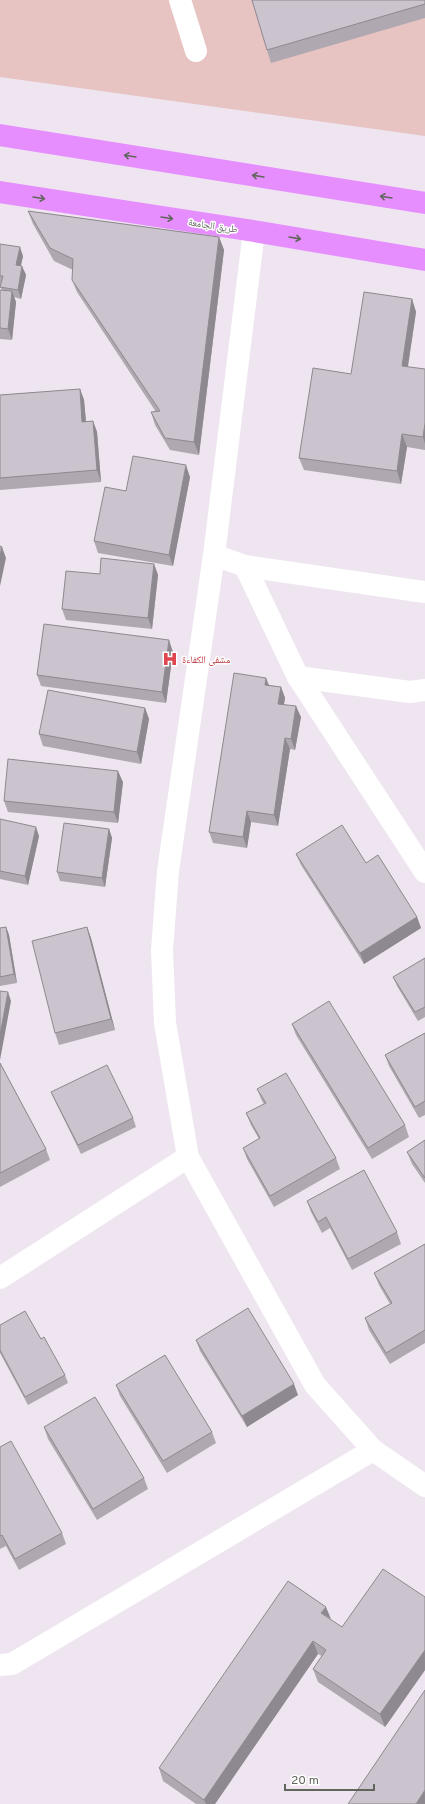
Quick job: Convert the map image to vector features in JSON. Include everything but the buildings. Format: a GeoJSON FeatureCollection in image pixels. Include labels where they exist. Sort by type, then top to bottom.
{"type":"FeatureCollection","features":[{"type":"Feature","properties":{"kind":"highway"},"geometry":{"type":"LineString","coordinates":[[0,135],[425,203]]}},
{"type":"Feature","properties":{"kind":"highway","name":"طريق الجامعة"},"geometry":{"type":"LineString","coordinates":[[0,192],[254,231],[425,260]]}},
{"type":"Feature","properties":{"kind":"street"},"geometry":{"type":"LineString","coordinates":[[180,0],[196,50]]}},
{"type":"Feature","properties":{"kind":"street"},"geometry":{"type":"LineString","coordinates":[[254,231],[214,555],[168,872],[162,950],[165,1023],[188,1157],[315,1385],[373,1450],[425,1486]]}},
{"type":"Feature","properties":{"kind":"street"},"geometry":{"type":"LineString","coordinates":[[214,555],[245,566],[425,592]]}},
{"type":"Feature","properties":{"kind":"street"},"geometry":{"type":"LineString","coordinates":[[245,566],[298,676],[425,872]]}},
{"type":"Feature","properties":{"kind":"street"},"geometry":{"type":"LineString","coordinates":[[298,676],[410,692],[425,690]]}},
{"type":"Feature","properties":{"kind":"street"},"geometry":{"type":"LineString","coordinates":[[0,1278],[188,1157]]}},
{"type":"Feature","properties":{"kind":"street"},"geometry":{"type":"LineString","coordinates":[[0,1665],[12,1664],[373,1450]]}},
{"type":"Feature","properties":{"kind":"shaded area"},"geometry":{"type":"Polygon","coordinates":[[[0,0],[425,0],[425,136],[0,77],[0,0]]]}},
{"type":"Feature","properties":{"kind":"place","name":"مشفى الكفاءة"},"geometry":{"type":"Point","coordinates":[170,659]}}]}
